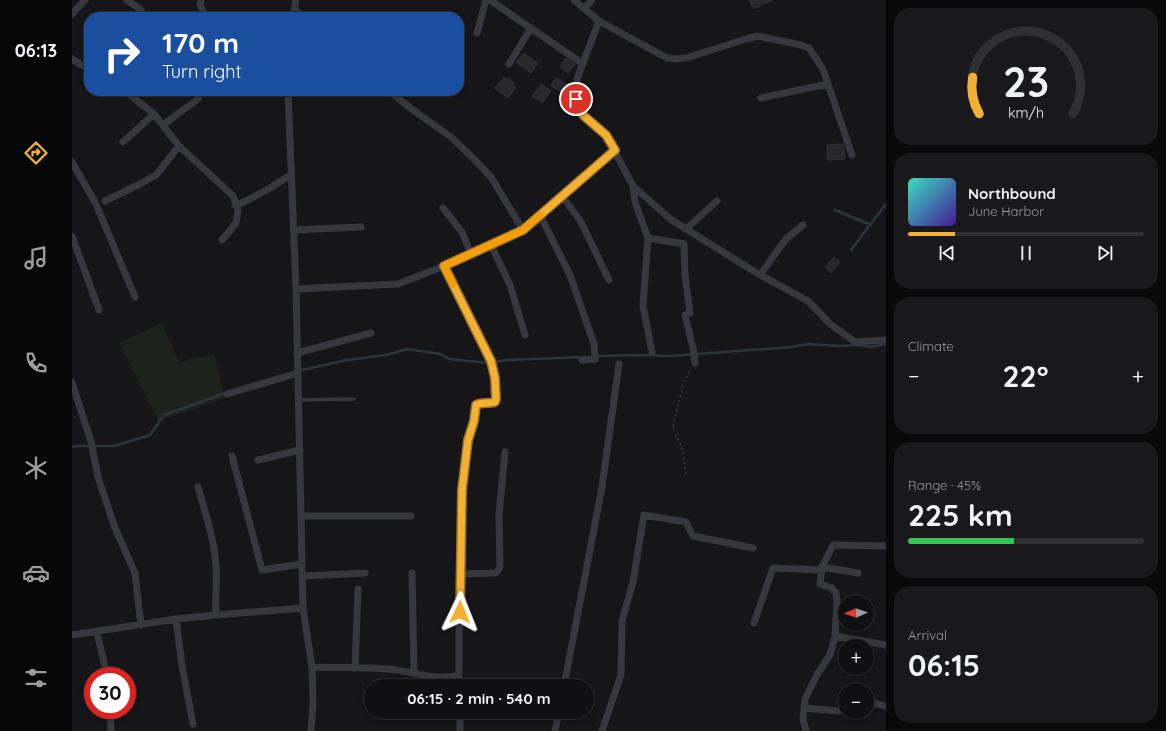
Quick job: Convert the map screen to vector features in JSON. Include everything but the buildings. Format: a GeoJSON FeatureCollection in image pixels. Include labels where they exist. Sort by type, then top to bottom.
{"type":"FeatureCollection","features":[{"type":"Feature","properties":{"kind":"street"},"geometry":{"type":"LineString","coordinates":[[72,14],[84,0]]}},
{"type":"Feature","properties":{"kind":"street"},"geometry":{"type":"LineString","coordinates":[[127,0],[140,10]]}},
{"type":"Feature","properties":{"kind":"street"},"geometry":{"type":"LineString","coordinates":[[201,0],[200,5],[204,12]]}},
{"type":"Feature","properties":{"kind":"street"},"geometry":{"type":"LineString","coordinates":[[294,12],[296,0]]}},
{"type":"Feature","properties":{"kind":"street"},"geometry":{"type":"LineString","coordinates":[[477,33],[486,0]]}},
{"type":"Feature","properties":{"kind":"street"},"geometry":{"type":"LineString","coordinates":[[490,0],[583,64]]}},
{"type":"Feature","properties":{"kind":"street"},"geometry":{"type":"LineString","coordinates":[[574,0],[599,21],[667,58],[686,58],[746,38],[758,36],[809,48],[823,69],[852,155]]}},
{"type":"Feature","properties":{"kind":"street"},"geometry":{"type":"LineString","coordinates":[[584,9],[592,0]]}},
{"type":"Feature","properties":{"kind":"street"},"geometry":{"type":"LineString","coordinates":[[599,21],[577,79],[576,99],[578,108],[584,116],[606,135],[633,186],[635,202],[648,238],[643,306],[652,352]]}},
{"type":"Feature","properties":{"kind":"street"},"geometry":{"type":"LineString","coordinates":[[509,64],[531,28]]}},
{"type":"Feature","properties":{"kind":"street"},"geometry":{"type":"LineString","coordinates":[[72,59],[84,66]]}},
{"type":"Feature","properties":{"kind":"street"},"geometry":{"type":"LineString","coordinates":[[761,98],[828,84]]}},
{"type":"Feature","properties":{"kind":"street"},"geometry":{"type":"LineString","coordinates":[[131,96],[154,114],[179,146],[233,196],[238,210],[236,223],[222,240]]}},
{"type":"Feature","properties":{"kind":"street"},"geometry":{"type":"LineString","coordinates":[[163,125],[198,98],[198,96]]}},
{"type":"Feature","properties":{"kind":"street"},"geometry":{"type":"LineString","coordinates":[[288,96],[296,289],[302,564],[304,608],[312,667],[313,704],[311,731]]}},
{"type":"Feature","properties":{"kind":"street"},"geometry":{"type":"LineString","coordinates":[[395,96],[412,110],[452,138],[472,157],[491,177],[523,230]]}},
{"type":"Feature","properties":{"kind":"street"},"geometry":{"type":"LineString","coordinates":[[122,142],[154,114]]}},
{"type":"Feature","properties":{"kind":"street"},"geometry":{"type":"LineString","coordinates":[[105,201],[156,175],[179,146]]}},
{"type":"Feature","properties":{"kind":"street"},"geometry":{"type":"LineString","coordinates":[[296,289],[398,284],[444,266],[523,230],[615,150]]}},
{"type":"Feature","properties":{"kind":"street"},"geometry":{"type":"LineString","coordinates":[[72,162],[96,204],[136,297]]}},
{"type":"Feature","properties":{"kind":"street"},"geometry":{"type":"LineString","coordinates":[[236,206],[291,175]]}},
{"type":"Feature","properties":{"kind":"street"},"geometry":{"type":"LineString","coordinates":[[633,186],[670,218],[686,229],[760,275],[808,302],[830,324],[855,342],[886,340]]}},
{"type":"Feature","properties":{"kind":"street"},"geometry":{"type":"LineString","coordinates":[[562,196],[580,220],[609,280]]}},
{"type":"Feature","properties":{"kind":"street"},"geometry":{"type":"LineString","coordinates":[[686,229],[717,200]]}},
{"type":"Feature","properties":{"kind":"street"},"geometry":{"type":"LineString","coordinates":[[443,208],[462,232],[471,254]]}},
{"type":"Feature","properties":{"kind":"street"},"geometry":{"type":"LineString","coordinates":[[540,215],[570,275],[594,344],[595,359],[582,360]]}},
{"type":"Feature","properties":{"kind":"street"},"geometry":{"type":"LineString","coordinates":[[760,275],[786,239],[803,224]]}},
{"type":"Feature","properties":{"kind":"street"},"geometry":{"type":"LineString","coordinates":[[293,230],[361,227]]}},
{"type":"Feature","properties":{"kind":"street"},"geometry":{"type":"LineString","coordinates":[[72,236],[99,310]]}},
{"type":"Feature","properties":{"kind":"street"},"geometry":{"type":"LineString","coordinates":[[648,238],[684,244],[685,275],[690,313],[685,315],[694,357]]}},
{"type":"Feature","properties":{"kind":"street"},"geometry":{"type":"LineString","coordinates":[[491,245],[510,285],[525,335]]}},
{"type":"Feature","properties":{"kind":"street"},"geometry":{"type":"LineString","coordinates":[[444,266],[491,363],[495,378],[496,399],[495,402],[492,403],[476,405],[474,421],[468,440],[462,490],[459,679]]}},
{"type":"Feature","properties":{"kind":"street"},"geometry":{"type":"LineString","coordinates":[[297,353],[371,333]]}},
{"type":"Feature","properties":{"kind":"street"},"geometry":{"type":"LineString","coordinates":[[565,679],[602,487],[619,364]]}},
{"type":"Feature","properties":{"kind":"street"},"geometry":{"type":"LineString","coordinates":[[226,394],[298,373]]}},
{"type":"Feature","properties":{"kind":"street"},"geometry":{"type":"LineString","coordinates":[[72,382],[91,445],[98,477],[115,528],[134,573],[141,625]]}},
{"type":"Feature","properties":{"kind":"street"},"geometry":{"type":"LineString","coordinates":[[258,460],[300,450]]}},
{"type":"Feature","properties":{"kind":"street"},"geometry":{"type":"LineString","coordinates":[[461,574],[495,573],[500,567],[499,515],[505,452]]}},
{"type":"Feature","properties":{"kind":"street"},"geometry":{"type":"LineString","coordinates":[[232,456],[262,570],[302,564]]}},
{"type":"Feature","properties":{"kind":"street"},"geometry":{"type":"LineString","coordinates":[[198,487],[214,550],[216,566],[216,615]]}},
{"type":"Feature","properties":{"kind":"street"},"geometry":{"type":"LineString","coordinates":[[602,731],[621,675],[622,621],[633,582],[644,514],[686,522],[693,536],[753,548]]}},
{"type":"Feature","properties":{"kind":"street"},"geometry":{"type":"LineString","coordinates":[[301,516],[411,516]]}},
{"type":"Feature","properties":{"kind":"street"},"geometry":{"type":"LineString","coordinates":[[806,731],[803,719],[805,699],[818,673],[830,654],[835,636],[836,593],[832,588],[820,584],[822,569],[833,545],[886,546]]}},
{"type":"Feature","properties":{"kind":"street"},"geometry":{"type":"LineString","coordinates":[[754,623],[773,568],[822,569],[858,573]]}},
{"type":"Feature","properties":{"kind":"street"},"geometry":{"type":"LineString","coordinates":[[303,576],[365,573]]}},
{"type":"Feature","properties":{"kind":"street"},"geometry":{"type":"LineString","coordinates":[[412,573],[414,673]]}},
{"type":"Feature","properties":{"kind":"street"},"geometry":{"type":"LineString","coordinates":[[355,668],[358,589]]}},
{"type":"Feature","properties":{"kind":"street"},"geometry":{"type":"LineString","coordinates":[[72,635],[176,619],[304,608]]}},
{"type":"Feature","properties":{"kind":"street"},"geometry":{"type":"LineString","coordinates":[[176,619],[182,665],[193,724]]}},
{"type":"Feature","properties":{"kind":"street"},"geometry":{"type":"LineString","coordinates":[[97,632],[105,667]]}},
{"type":"Feature","properties":{"kind":"street"},"geometry":{"type":"LineString","coordinates":[[835,636],[886,645]]}},
{"type":"Feature","properties":{"kind":"street"},"geometry":{"type":"LineString","coordinates":[[312,667],[388,669],[434,678],[449,678],[459,675]]}},
{"type":"Feature","properties":{"kind":"street"},"geometry":{"type":"LineString","coordinates":[[874,703],[886,706]]}},
{"type":"Feature","properties":{"kind":"street"},"geometry":{"type":"LineString","coordinates":[[804,708],[838,711]]}},
{"type":"Feature","properties":{"kind":"street"},"geometry":{"type":"LineString","coordinates":[[110,719],[111,731]]}},
{"type":"Feature","properties":{"kind":"street"},"geometry":{"type":"LineString","coordinates":[[460,719],[460,731]]}},
{"type":"Feature","properties":{"kind":"street"},"geometry":{"type":"LineString","coordinates":[[555,731],[558,719]]}},
{"type":"Feature","properties":{"kind":"lane"},"geometry":{"type":"LineString","coordinates":[[298,400],[354,399]]}},
{"type":"Feature","properties":{"kind":"path"},"geometry":{"type":"LineString","coordinates":[[686,474],[682,447],[673,426],[684,382],[694,357]]}},
{"type":"Feature","properties":{"kind":"shaded area"},"geometry":{"type":"Polygon","coordinates":[[[162,323],[179,362],[214,354],[225,398],[158,421],[119,343],[162,323]]]}},
{"type":"Feature","properties":{"kind":"waterway"},"geometry":{"type":"LineString","coordinates":[[851,250],[886,204]]}},
{"type":"Feature","properties":{"kind":"waterway"},"geometry":{"type":"LineString","coordinates":[[835,210],[871,225]]}},
{"type":"Feature","properties":{"kind":"waterway"},"geometry":{"type":"LineString","coordinates":[[597,356],[671,356],[792,347],[807,344],[840,346],[858,345],[870,347],[886,344]]}},
{"type":"Feature","properties":{"kind":"waterway"},"geometry":{"type":"LineString","coordinates":[[302,370],[347,360],[386,355],[408,349],[440,354],[449,359],[489,363],[506,360],[584,357]]}},
{"type":"Feature","properties":{"kind":"waterway"},"geometry":{"type":"LineString","coordinates":[[72,447],[114,446],[150,435],[164,415],[225,393]]}},
{"type":"Feature","properties":{"kind":"slow traffic"},"geometry":{"type":"LineString","coordinates":[[453,284],[444,266],[523,230],[540,215]]}},
{"type":"Feature","properties":{"kind":"route"},"geometry":{"type":"LineString","coordinates":[[460,612],[462,490],[468,440],[474,421],[476,405],[492,403],[495,402],[496,399],[495,378],[491,361],[444,266],[523,230],[615,150],[606,135],[584,116],[578,108],[576,99]]}}]}
